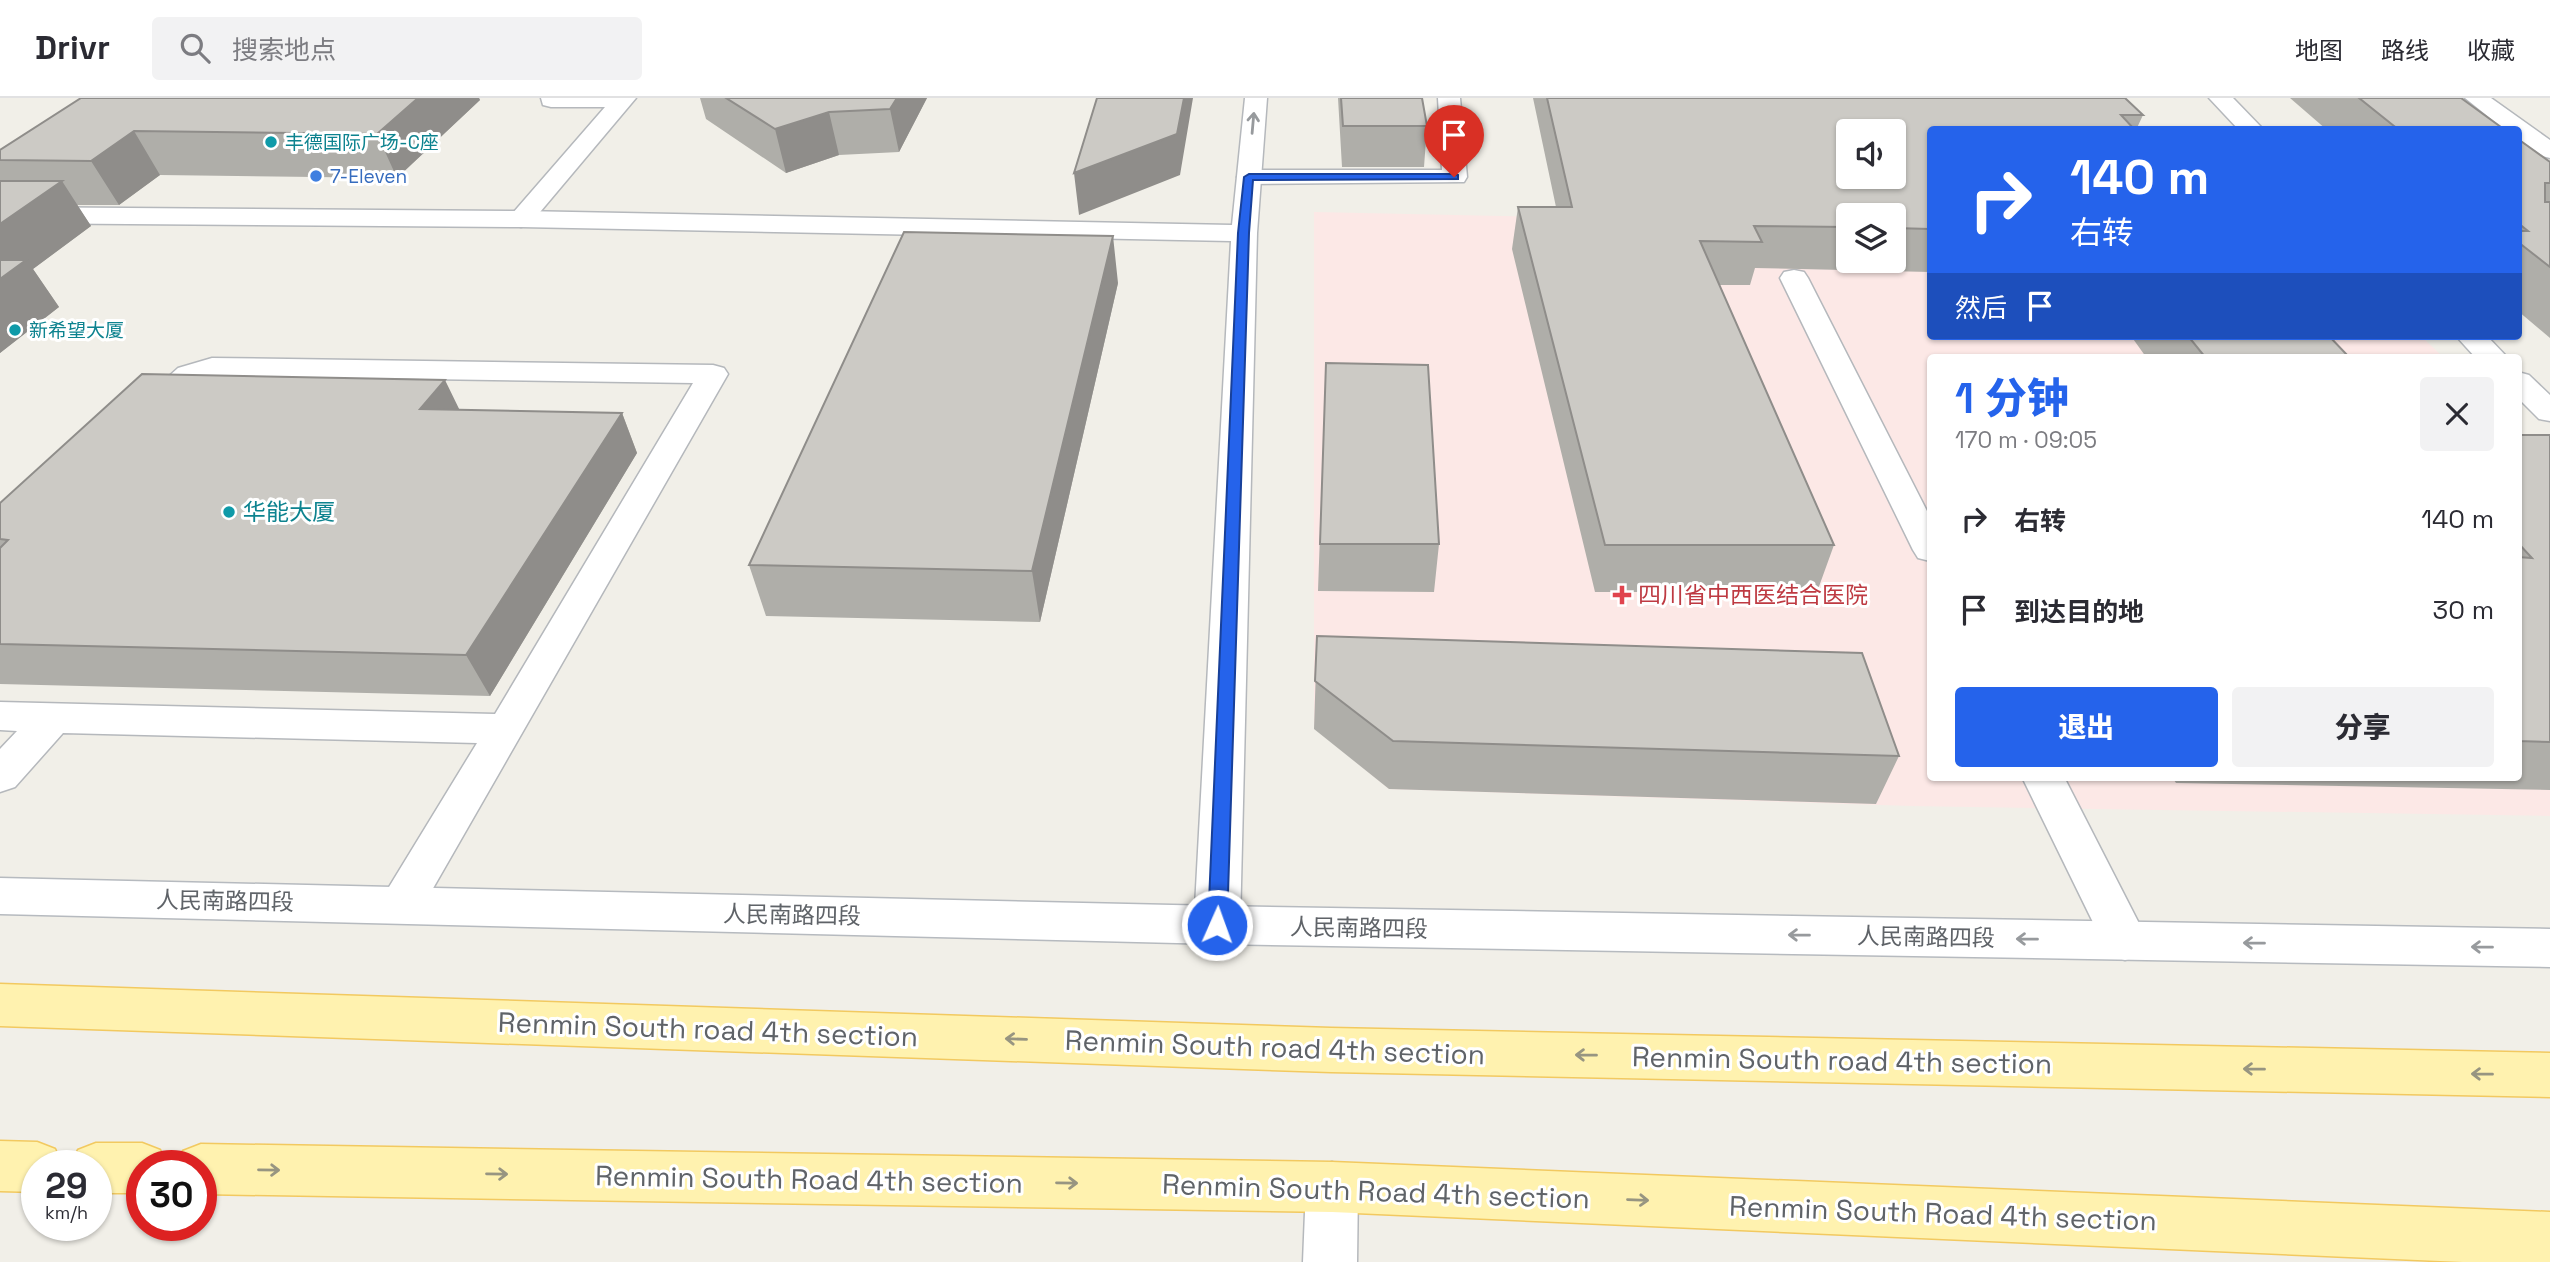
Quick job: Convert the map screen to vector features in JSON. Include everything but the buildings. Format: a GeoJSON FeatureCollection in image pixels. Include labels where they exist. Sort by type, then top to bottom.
{"type":"FeatureCollection","features":[{"type":"Feature","properties":{"kind":"main road","name":"Renmin South road 4th section"},"geometry":{"type":"LineString","coordinates":[[0,1005],[1331,1050],[2550,1075]]}},
{"type":"Feature","properties":{"kind":"main road"},"geometry":{"type":"LineString","coordinates":[[0,1166],[21,1167]]}},
{"type":"Feature","properties":{"kind":"main road","name":"Renmin South Road 4th section"},"geometry":{"type":"LineString","coordinates":[[217,1169],[1332,1187],[2550,1239]]}},
{"type":"Feature","properties":{"kind":"street"},"geometry":{"type":"LineString","coordinates":[[552,98],[551,100],[624,99]]}},
{"type":"Feature","properties":{"kind":"street"},"geometry":{"type":"LineString","coordinates":[[1217,925],[1244,233],[1256,98]]}},
{"type":"Feature","properties":{"kind":"street"},"geometry":{"type":"LineString","coordinates":[[1249,177],[1454,177],[1449,98]]}},
{"type":"Feature","properties":{"kind":"street"},"geometry":{"type":"LineString","coordinates":[[2220,98],[2249,126]]}},
{"type":"Feature","properties":{"kind":"street"},"geometry":{"type":"LineString","coordinates":[[2476,98],[2514,126]]}},
{"type":"Feature","properties":{"kind":"street"},"geometry":{"type":"LineString","coordinates":[[521,219],[624,99]]}},
{"type":"Feature","properties":{"kind":"street"},"geometry":{"type":"LineString","coordinates":[[2522,132],[2550,152]]}},
{"type":"Feature","properties":{"kind":"street"},"geometry":{"type":"LineString","coordinates":[[0,215],[521,219],[1244,233]]}},
{"type":"Feature","properties":{"kind":"street"},"geometry":{"type":"LineString","coordinates":[[1794,278],[1927,544]]}},
{"type":"Feature","properties":{"kind":"street"},"geometry":{"type":"LineString","coordinates":[[2474,340],[2490,354]]}},
{"type":"Feature","properties":{"kind":"street"},"geometry":{"type":"LineString","coordinates":[[129,430],[189,374],[212,367],[713,374],[400,905]]}},
{"type":"Feature","properties":{"kind":"street"},"geometry":{"type":"LineString","coordinates":[[2522,386],[2550,412]]}},
{"type":"Feature","properties":{"kind":"street"},"geometry":{"type":"LineString","coordinates":[[0,716],[506,729]]}},
{"type":"Feature","properties":{"kind":"street"},"geometry":{"type":"LineString","coordinates":[[0,776],[53,718]]}},
{"type":"Feature","properties":{"kind":"street"},"geometry":{"type":"LineString","coordinates":[[2045,781],[2125,941]]}},
{"type":"Feature","properties":{"kind":"street","name":"人民南路四段"},"geometry":{"type":"LineString","coordinates":[[0,896],[1217,925],[2550,948]]}},
{"type":"Feature","properties":{"kind":"street"},"geometry":{"type":"LineString","coordinates":[[1330,1262],[1332,1187]]}},
{"type":"Feature","properties":{"kind":"shaded area","name":"四川省中西医结合医院"},"geometry":{"type":"Polygon","coordinates":[[[1927,178],[1927,340],[2425,340],[2440,354],[1927,354],[1927,781],[2522,781],[2522,434],[2550,461],[2550,816],[1911,806],[1389,789],[1314,728],[1314,212],[1651,219],[1855,189],[1906,189],[1906,182],[1927,178]]]}},
{"type":"Feature","properties":{"kind":"place","name":"丰德国际广场-C座"},"geometry":{"type":"Point","coordinates":[271,142]}},
{"type":"Feature","properties":{"kind":"place","name":"7-Eleven"},"geometry":{"type":"Point","coordinates":[316,176]}},
{"type":"Feature","properties":{"kind":"place","name":"新希望大厦"},"geometry":{"type":"Point","coordinates":[15,330]}},
{"type":"Feature","properties":{"kind":"place","name":"华能大厦"},"geometry":{"type":"Point","coordinates":[229,512]}},
{"type":"Feature","properties":{"kind":"place","name":"四川省中西医结合医院"},"geometry":{"type":"Point","coordinates":[1622,595]}},
{"type":"Feature","properties":{"kind":"route"},"geometry":{"type":"LineString","coordinates":[[1217,925],[1244,233],[1249,177],[1454,177]]}}]}
